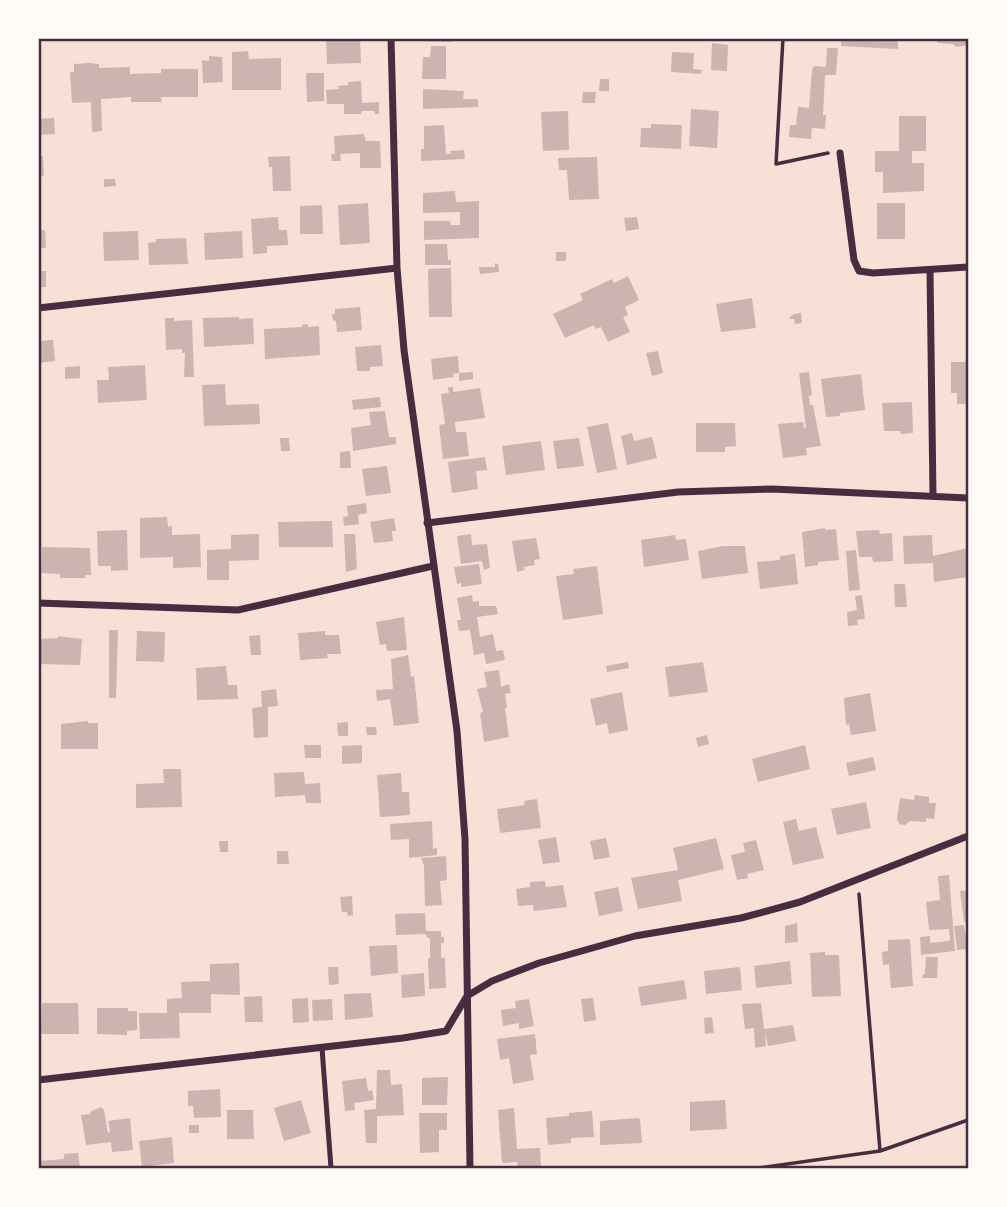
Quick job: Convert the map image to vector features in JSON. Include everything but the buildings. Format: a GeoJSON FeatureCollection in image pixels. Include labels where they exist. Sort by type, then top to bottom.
{"type":"FeatureCollection","features":[{"type":"Feature","properties":{"kind":"street"},"geometry":{"type":"LineString","coordinates":[[391,38],[397,268],[404,350],[457,731],[465,839],[470,1168]]}},
{"type":"Feature","properties":{"kind":"street"},"geometry":{"type":"LineString","coordinates":[[840,153],[854,260],[859,271],[930,271],[968,267]]}},
{"type":"Feature","properties":{"kind":"street"},"geometry":{"type":"LineString","coordinates":[[38,308],[397,268]]}},
{"type":"Feature","properties":{"kind":"street"},"geometry":{"type":"LineString","coordinates":[[930,271],[933,496]]}},
{"type":"Feature","properties":{"kind":"street"},"geometry":{"type":"LineString","coordinates":[[427,523],[678,492],[772,489],[968,498]]}},
{"type":"Feature","properties":{"kind":"street"},"geometry":{"type":"LineString","coordinates":[[38,603],[238,610],[433,566]]}},
{"type":"Feature","properties":{"kind":"street"},"geometry":{"type":"LineString","coordinates":[[38,1080],[446,1031],[467,996],[492,981],[539,963],[635,936],[741,918],[800,902],[968,836]]}},
{"type":"Feature","properties":{"kind":"lane"},"geometry":{"type":"LineString","coordinates":[[322,1048],[331,1168]]}},
{"type":"Feature","properties":{"kind":"path"},"geometry":{"type":"LineString","coordinates":[[783,38],[776,164],[840,150],[840,153]]}},
{"type":"Feature","properties":{"kind":"path"},"geometry":{"type":"LineString","coordinates":[[858,880],[880,1151]]}},
{"type":"Feature","properties":{"kind":"path"},"geometry":{"type":"LineString","coordinates":[[758,1168],[880,1151],[968,1121]]}}]}
